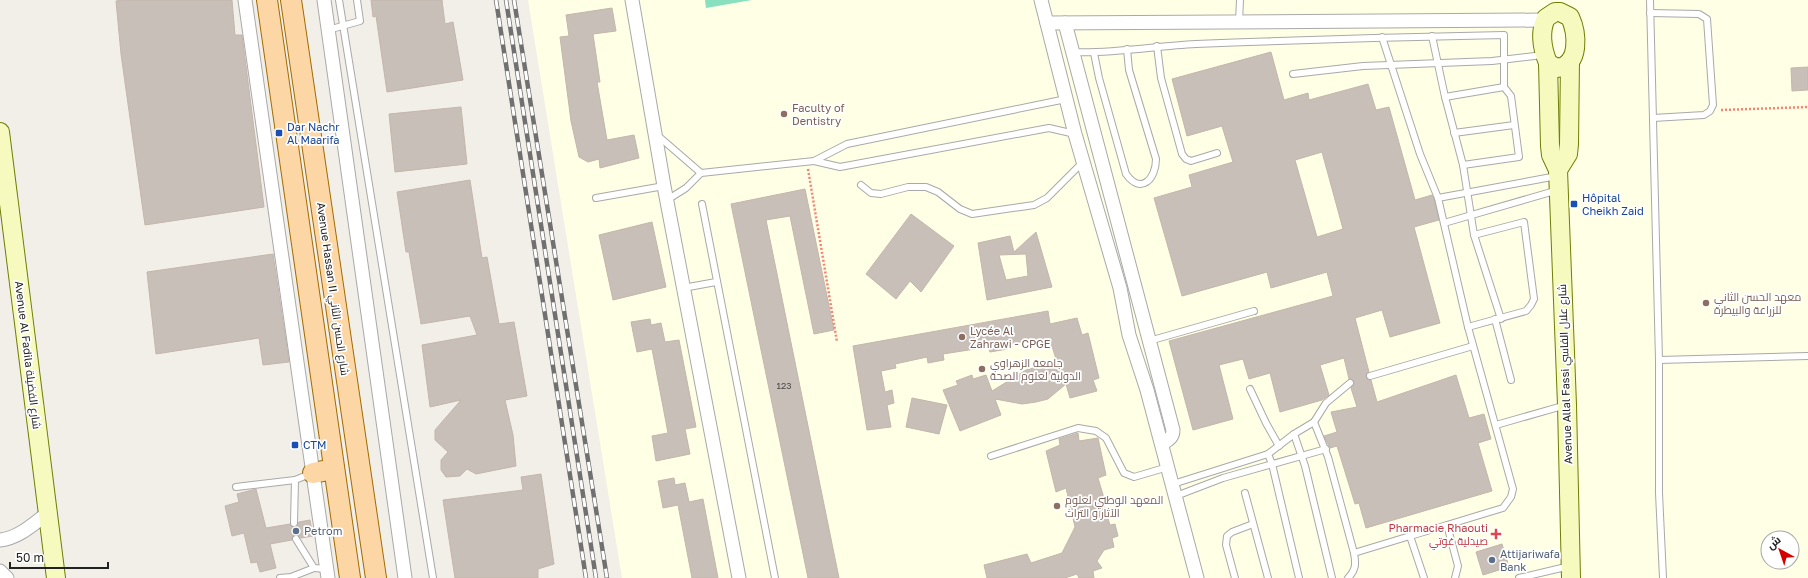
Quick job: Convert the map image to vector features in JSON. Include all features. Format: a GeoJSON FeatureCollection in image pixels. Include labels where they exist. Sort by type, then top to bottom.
{"type":"FeatureCollection","features":[{"type":"Feature","properties":{"kind":"main road"},"geometry":{"type":"LineString","coordinates":[[267,0],[350,578]]}},
{"type":"Feature","properties":{"kind":"main road","name":"Avenue Hassan II شارع الحسن الثاني"},"geometry":{"type":"LineString","coordinates":[[291,0],[376,578]]}},
{"type":"Feature","properties":{"kind":"main road"},"geometry":{"type":"LineString","coordinates":[[313,473],[334,469]]}},
{"type":"Feature","properties":{"kind":"street"},"geometry":{"type":"LineString","coordinates":[[245,0],[313,473],[323,572]]}},
{"type":"Feature","properties":{"kind":"street"},"geometry":{"type":"LineString","coordinates":[[324,0],[405,578]]}},
{"type":"Feature","properties":{"kind":"street"},"geometry":{"type":"LineString","coordinates":[[632,0],[664,186],[739,578]]}},
{"type":"Feature","properties":{"kind":"street"},"geometry":{"type":"LineString","coordinates":[[1042,0],[1075,134],[1121,292],[1129,335],[1147,390],[1197,578]]}},
{"type":"Feature","properties":{"kind":"street"},"geometry":{"type":"LineString","coordinates":[[1546,0],[1546,19],[1542,37],[1546,59],[1550,146],[1559,178]]}},
{"type":"Feature","properties":{"kind":"street"},"geometry":{"type":"LineString","coordinates":[[1047,23],[1546,19],[1555,12],[1566,14],[1569,8]]}},
{"type":"Feature","properties":{"kind":"street"},"geometry":{"type":"LineString","coordinates":[[1559,178],[1568,154],[1570,61],[1576,44],[1575,30],[1569,8]]}},
{"type":"Feature","properties":{"kind":"street"},"geometry":{"type":"LineString","coordinates":[[1064,23],[1173,430],[1173,434],[1170,438],[1162,444]]}},
{"type":"Feature","properties":{"kind":"street"},"geometry":{"type":"LineString","coordinates":[[1546,59],[1552,66],[1562,68],[1570,61]]}},
{"type":"Feature","properties":{"kind":"street","name":"Avenue Al Fadila شارع الفضيلة"},"geometry":{"type":"LineString","coordinates":[[0,132],[56,578]]}},
{"type":"Feature","properties":{"kind":"street","name":"Avenue Allal Fassi شارع علال الفاسي"},"geometry":{"type":"LineString","coordinates":[[1559,178],[1567,405],[1570,572]]}},
{"type":"Feature","properties":{"kind":"street"},"geometry":{"type":"LineString","coordinates":[[0,540],[9,540],[26,530],[48,513]]}},
{"type":"Feature","properties":{"kind":"street"},"geometry":{"type":"LineString","coordinates":[[0,571],[7,578]]}},
{"type":"Feature","properties":{"kind":"lane"},"geometry":{"type":"LineString","coordinates":[[339,0],[433,578]]}},
{"type":"Feature","properties":{"kind":"lane"},"geometry":{"type":"LineString","coordinates":[[328,30],[360,21],[357,0]]}},
{"type":"Feature","properties":{"kind":"lane"},"geometry":{"type":"LineString","coordinates":[[1239,22],[1240,0]]}},
{"type":"Feature","properties":{"kind":"lane"},"geometry":{"type":"LineString","coordinates":[[1650,0],[1659,360],[1659,493],[1663,578]]}},
{"type":"Feature","properties":{"kind":"lane"},"geometry":{"type":"LineString","coordinates":[[1650,13],[1699,14],[1707,19],[1713,105],[1710,111],[1704,115],[1653,118]]}},
{"type":"Feature","properties":{"kind":"lane"},"geometry":{"type":"LineString","coordinates":[[1072,52],[1094,53],[1157,46],[1382,37],[1504,35],[1504,86],[1511,96],[1519,157],[1463,165]]}},
{"type":"Feature","properties":{"kind":"lane"},"geometry":{"type":"LineString","coordinates":[[1432,36],[1445,97],[1463,165],[1474,235],[1498,319],[1511,380]]}},
{"type":"Feature","properties":{"kind":"lane"},"geometry":{"type":"LineString","coordinates":[[1354,553],[1503,508],[1511,497],[1512,489],[1496,425],[1468,327],[1438,198],[1420,154],[1382,37]]}},
{"type":"Feature","properties":{"kind":"lane"},"geometry":{"type":"LineString","coordinates":[[1157,46],[1161,78],[1182,154],[1186,159],[1191,161],[1217,153]]}},
{"type":"Feature","properties":{"kind":"lane"},"geometry":{"type":"LineString","coordinates":[[1094,53],[1099,78],[1126,174],[1132,181],[1141,184],[1151,180],[1156,171],[1156,159],[1129,70],[1127,49]]}},
{"type":"Feature","properties":{"kind":"lane"},"geometry":{"type":"LineString","coordinates":[[1293,74],[1363,66],[1546,59]]}},
{"type":"Feature","properties":{"kind":"lane"},"geometry":{"type":"LineString","coordinates":[[1445,97],[1504,86]]}},
{"type":"Feature","properties":{"kind":"lane"},"geometry":{"type":"LineString","coordinates":[[814,161],[847,144],[1067,99]]}},
{"type":"Feature","properties":{"kind":"lane"},"geometry":{"type":"LineString","coordinates":[[1454,133],[1514,125]]}},
{"type":"Feature","properties":{"kind":"lane"},"geometry":{"type":"LineString","coordinates":[[667,200],[686,188],[701,173],[814,161],[840,167],[1049,128],[1075,134]]}},
{"type":"Feature","properties":{"kind":"lane"},"geometry":{"type":"LineString","coordinates":[[655,134],[701,173]]}},
{"type":"Feature","properties":{"kind":"lane"},"geometry":{"type":"LineString","coordinates":[[861,185],[871,192],[882,194],[908,187],[926,188],[938,192],[960,209],[972,214],[1034,205],[1047,198],[1083,162]]}},
{"type":"Feature","properties":{"kind":"lane"},"geometry":{"type":"LineString","coordinates":[[1438,198],[1559,178]]}},
{"type":"Feature","properties":{"kind":"lane"},"geometry":{"type":"LineString","coordinates":[[1444,223],[1471,216],[1559,178]]}},
{"type":"Feature","properties":{"kind":"lane"},"geometry":{"type":"LineString","coordinates":[[596,198],[664,186]]}},
{"type":"Feature","properties":{"kind":"lane"},"geometry":{"type":"LineString","coordinates":[[702,204],[774,578]]}},
{"type":"Feature","properties":{"kind":"lane"},"geometry":{"type":"LineString","coordinates":[[1468,327],[1526,311],[1532,306],[1534,299],[1524,222],[1474,235]]}},
{"type":"Feature","properties":{"kind":"lane"},"geometry":{"type":"LineString","coordinates":[[683,288],[716,282]]}},
{"type":"Feature","properties":{"kind":"lane"},"geometry":{"type":"LineString","coordinates":[[1149,341],[1254,311]]}},
{"type":"Feature","properties":{"kind":"lane"},"geometry":{"type":"LineString","coordinates":[[1370,376],[1473,346]]}},
{"type":"Feature","properties":{"kind":"lane"},"geometry":{"type":"LineString","coordinates":[[1659,360],[1808,356]]}},
{"type":"Feature","properties":{"kind":"lane"},"geometry":{"type":"LineString","coordinates":[[1174,490],[1268,454],[1294,434],[1314,422],[1326,403],[1350,383]]}},
{"type":"Feature","properties":{"kind":"lane"},"geometry":{"type":"LineString","coordinates":[[1250,389],[1279,446]]}},
{"type":"Feature","properties":{"kind":"lane"},"geometry":{"type":"LineString","coordinates":[[1496,425],[1567,405]]}},
{"type":"Feature","properties":{"kind":"lane"},"geometry":{"type":"LineString","coordinates":[[1314,422],[1326,449],[1354,553],[1356,563],[1354,572],[1348,578]]}},
{"type":"Feature","properties":{"kind":"lane"},"geometry":{"type":"LineString","coordinates":[[990,456],[1078,428],[1096,431],[1106,438],[1124,473],[1128,476],[1134,477],[1168,468]]}},
{"type":"Feature","properties":{"kind":"lane"},"geometry":{"type":"LineString","coordinates":[[1294,434],[1302,457],[1332,578]]}},
{"type":"Feature","properties":{"kind":"lane"},"geometry":{"type":"LineString","coordinates":[[1174,490],[1302,457],[1326,449]]}},
{"type":"Feature","properties":{"kind":"lane"},"geometry":{"type":"LineString","coordinates":[[1268,454],[1272,464],[1299,578]]}},
{"type":"Feature","properties":{"kind":"lane"},"geometry":{"type":"LineString","coordinates":[[236,487],[295,480],[313,473]]}},
{"type":"Feature","properties":{"kind":"lane"},"geometry":{"type":"LineString","coordinates":[[294,523],[295,480]]}},
{"type":"Feature","properties":{"kind":"lane"},"geometry":{"type":"LineString","coordinates":[[1245,493],[1268,578]]}},
{"type":"Feature","properties":{"kind":"lane"},"geometry":{"type":"LineString","coordinates":[[1235,578],[1226,545],[1227,536],[1232,532],[1253,524]]}},
{"type":"Feature","properties":{"kind":"lane"},"geometry":{"type":"LineString","coordinates":[[1447,525],[1458,566],[1455,578]]}},
{"type":"Feature","properties":{"kind":"lane"},"geometry":{"type":"LineString","coordinates":[[1410,536],[1424,578]]}},
{"type":"Feature","properties":{"kind":"lane"},"geometry":{"type":"LineString","coordinates":[[296,539],[323,572]]}},
{"type":"Feature","properties":{"kind":"lane"},"geometry":{"type":"LineString","coordinates":[[280,578],[323,572]]}},
{"type":"Feature","properties":{"kind":"lane"},"geometry":{"type":"LineString","coordinates":[[1519,578],[1570,572]]}},
{"type":"Feature","properties":{"kind":"path"},"geometry":{"type":"LineString","coordinates":[[1710,111],[1808,107]]}},
{"type":"Feature","properties":{"kind":"path"},"geometry":{"type":"LineString","coordinates":[[806,162],[837,342]]}},
{"type":"Feature","properties":{"kind":"shaded area"},"geometry":{"type":"Polygon","coordinates":[[[528,0],[1808,0],[1808,578],[622,578],[528,0]]]}},
{"type":"Feature","properties":{"kind":"green space"},"geometry":{"type":"Polygon","coordinates":[[[705,0],[752,0],[706,8],[705,0]]]}},
{"type":"Feature","properties":{"kind":"building"},"geometry":{"type":"Polygon","coordinates":[[[232,0],[235,35],[242,35],[264,207],[145,225],[121,54],[116,1],[232,0]]]}},
{"type":"Feature","properties":{"kind":"building"},"geometry":{"type":"Polygon","coordinates":[[[371,0],[442,0],[445,24],[453,22],[463,80],[387,92],[376,16],[373,17],[371,0]]]}},
{"type":"Feature","properties":{"kind":"building"},"geometry":{"type":"Polygon","coordinates":[[[612,8],[616,31],[593,34],[600,82],[597,82],[607,140],[634,135],[639,158],[600,168],[599,159],[588,162],[579,157],[571,121],[560,37],[569,36],[566,15],[612,8]]]}},
{"type":"Feature","properties":{"kind":"building"},"geometry":{"type":"Polygon","coordinates":[[[1271,52],[1284,100],[1308,93],[1309,100],[1368,84],[1376,110],[1389,107],[1415,200],[1432,195],[1439,220],[1414,227],[1440,323],[1390,337],[1382,310],[1355,318],[1369,372],[1366,377],[1367,379],[1371,380],[1377,402],[1456,375],[1469,418],[1484,414],[1491,439],[1478,443],[1492,491],[1366,528],[1359,503],[1355,504],[1337,446],[1330,448],[1324,436],[1337,432],[1331,412],[1357,407],[1351,388],[1354,382],[1349,379],[1344,358],[1320,365],[1329,395],[1322,400],[1280,412],[1270,373],[1249,379],[1243,359],[1219,365],[1233,419],[1193,430],[1169,341],[1333,296],[1327,272],[1271,288],[1267,272],[1182,296],[1154,198],[1192,187],[1189,175],[1233,162],[1222,126],[1187,136],[1172,79],[1271,52]],[[1322,152],[1295,160],[1317,237],[1343,229],[1322,152]]]}},
{"type":"Feature","properties":{"kind":"building"},"geometry":{"type":"Polygon","coordinates":[[[1808,67],[1808,90],[1792,91],[1791,68],[1808,67]]]}},
{"type":"Feature","properties":{"kind":"building"},"geometry":{"type":"Polygon","coordinates":[[[461,107],[467,164],[395,172],[389,114],[461,107]]]}},
{"type":"Feature","properties":{"kind":"building"},"geometry":{"type":"Polygon","coordinates":[[[470,180],[482,258],[487,257],[499,324],[514,322],[527,396],[505,400],[513,435],[516,466],[476,474],[467,469],[460,476],[446,477],[441,470],[441,460],[448,452],[435,440],[435,430],[461,400],[430,407],[422,345],[477,335],[470,316],[421,324],[409,252],[406,252],[397,192],[470,180]]]}},
{"type":"Feature","properties":{"kind":"building"},"geometry":{"type":"Polygon","coordinates":[[[805,189],[834,330],[814,334],[790,216],[766,220],[839,578],[808,578],[731,204],[805,189]]]}},
{"type":"Feature","properties":{"kind":"building"},"geometry":{"type":"Polygon","coordinates":[[[911,214],[954,246],[921,292],[910,281],[896,299],[866,274],[911,214]]]}},
{"type":"Feature","properties":{"kind":"building"},"geometry":{"type":"Polygon","coordinates":[[[652,222],[666,287],[613,300],[599,235],[652,222]]]}},
{"type":"Feature","properties":{"kind":"building"},"geometry":{"type":"Polygon","coordinates":[[[1036,232],[1052,287],[987,300],[978,243],[1010,236],[1014,252],[1036,232]],[[1026,254],[999,255],[1006,280],[1028,276],[1026,254]]]}},
{"type":"Feature","properties":{"kind":"building"},"geometry":{"type":"Polygon","coordinates":[[[273,254],[289,362],[263,365],[259,338],[156,354],[147,272],[273,254]]]}},
{"type":"Feature","properties":{"kind":"building"},"geometry":{"type":"Polygon","coordinates":[[[1048,311],[1050,324],[1077,318],[1082,335],[1088,333],[1099,378],[1093,380],[1097,391],[1070,398],[1066,384],[1048,399],[1036,402],[1022,404],[995,399],[1001,415],[960,431],[943,390],[958,385],[956,381],[972,375],[973,379],[986,375],[992,391],[1026,370],[1037,367],[1059,369],[1052,346],[1045,347],[1044,340],[1006,344],[1008,349],[990,352],[988,347],[943,354],[944,360],[928,363],[927,357],[895,364],[896,368],[881,371],[885,392],[892,390],[894,403],[887,405],[891,427],[867,430],[853,346],[1048,311]]]}},
{"type":"Feature","properties":{"kind":"building"},"geometry":{"type":"Polygon","coordinates":[[[650,319],[651,325],[661,323],[665,342],[679,340],[696,427],[685,429],[690,454],[656,461],[652,436],[668,433],[652,349],[637,352],[631,322],[650,319]]]}},
{"type":"Feature","properties":{"kind":"building"},"geometry":{"type":"Polygon","coordinates":[[[912,398],[947,405],[939,434],[906,427],[912,398]]]}},
{"type":"Feature","properties":{"kind":"building","name":"المعهد الوطني لعلوم الآثار و التراث"},"geometry":{"type":"Polygon","coordinates":[[[1078,433],[1079,441],[1098,438],[1106,475],[1098,478],[1104,498],[1102,499],[1110,525],[1115,524],[1118,536],[1112,538],[1114,547],[1104,550],[1097,561],[1102,568],[1093,571],[1094,578],[1079,578],[1077,574],[1065,578],[987,578],[984,565],[1027,554],[1031,563],[1062,553],[1075,527],[1066,488],[1056,492],[1046,451],[1060,445],[1059,439],[1078,433]]]}},
{"type":"Feature","properties":{"kind":"building"},"geometry":{"type":"Polygon","coordinates":[[[541,474],[554,564],[538,569],[538,578],[455,578],[443,500],[523,490],[521,477],[541,474]]]}},
{"type":"Feature","properties":{"kind":"building"},"geometry":{"type":"Polygon","coordinates":[[[674,478],[675,485],[685,483],[689,502],[703,499],[718,578],[692,578],[678,505],[663,508],[658,481],[674,478]]]}},
{"type":"Feature","properties":{"kind":"building"},"geometry":{"type":"Polygon","coordinates":[[[256,489],[266,528],[290,524],[294,527],[299,522],[310,520],[313,536],[301,538],[295,535],[292,537],[292,540],[270,544],[276,568],[260,572],[257,562],[251,563],[244,533],[232,536],[225,506],[239,502],[237,494],[256,489]]]}},
{"type":"Feature","properties":{"kind":"building","name":"Attijariwafa Bank"},"geometry":{"type":"Polygon","coordinates":[[[1502,544],[1509,567],[1483,575],[1476,552],[1502,544]]]}},
{"type":"Feature","properties":{"kind":"railway"},"geometry":{"type":"LineString","coordinates":[[496,0],[586,578]]}},
{"type":"Feature","properties":{"kind":"railway"},"geometry":{"type":"LineString","coordinates":[[506,0],[596,578]]}},
{"type":"Feature","properties":{"kind":"railway"},"geometry":{"type":"LineString","coordinates":[[514,0],[607,578]]}},
{"type":"Feature","properties":{"kind":"place","name":"Faculty of Dentistry"},"geometry":{"type":"Point","coordinates":[784,114]}},
{"type":"Feature","properties":{"kind":"place","name":"Dar Nachr Al Maarifa"},"geometry":{"type":"Point","coordinates":[279,133]}},
{"type":"Feature","properties":{"kind":"place","name":"Hôpital Cheikh Zaid"},"geometry":{"type":"Point","coordinates":[1574,204]}},
{"type":"Feature","properties":{"kind":"place","name":"معهد الحسن الثاني للزراعة والبيطرة"},"geometry":{"type":"Point","coordinates":[1706,303]}},
{"type":"Feature","properties":{"kind":"place","name":"Lycée Al Zahrawi - CPGE"},"geometry":{"type":"Point","coordinates":[962,337]}},
{"type":"Feature","properties":{"kind":"place","name":"جامعة الزهراوي الدولية لعلوم الصحة"},"geometry":{"type":"Point","coordinates":[982,369]}},
{"type":"Feature","properties":{"kind":"place","name":"CTM"},"geometry":{"type":"Point","coordinates":[295,445]}},
{"type":"Feature","properties":{"kind":"place","name":"المعهد الوطني لعلوم الآثار و التراث"},"geometry":{"type":"Point","coordinates":[1057,506]}},
{"type":"Feature","properties":{"kind":"place","name":"Petrom"},"geometry":{"type":"Point","coordinates":[296,531]}},
{"type":"Feature","properties":{"kind":"place","name":"Pharmacie Rhaouti صيدلية غوتي"},"geometry":{"type":"Point","coordinates":[1496,534]}},
{"type":"Feature","properties":{"kind":"place","name":"Attijariwafa Bank"},"geometry":{"type":"Point","coordinates":[1492,560]}}]}
